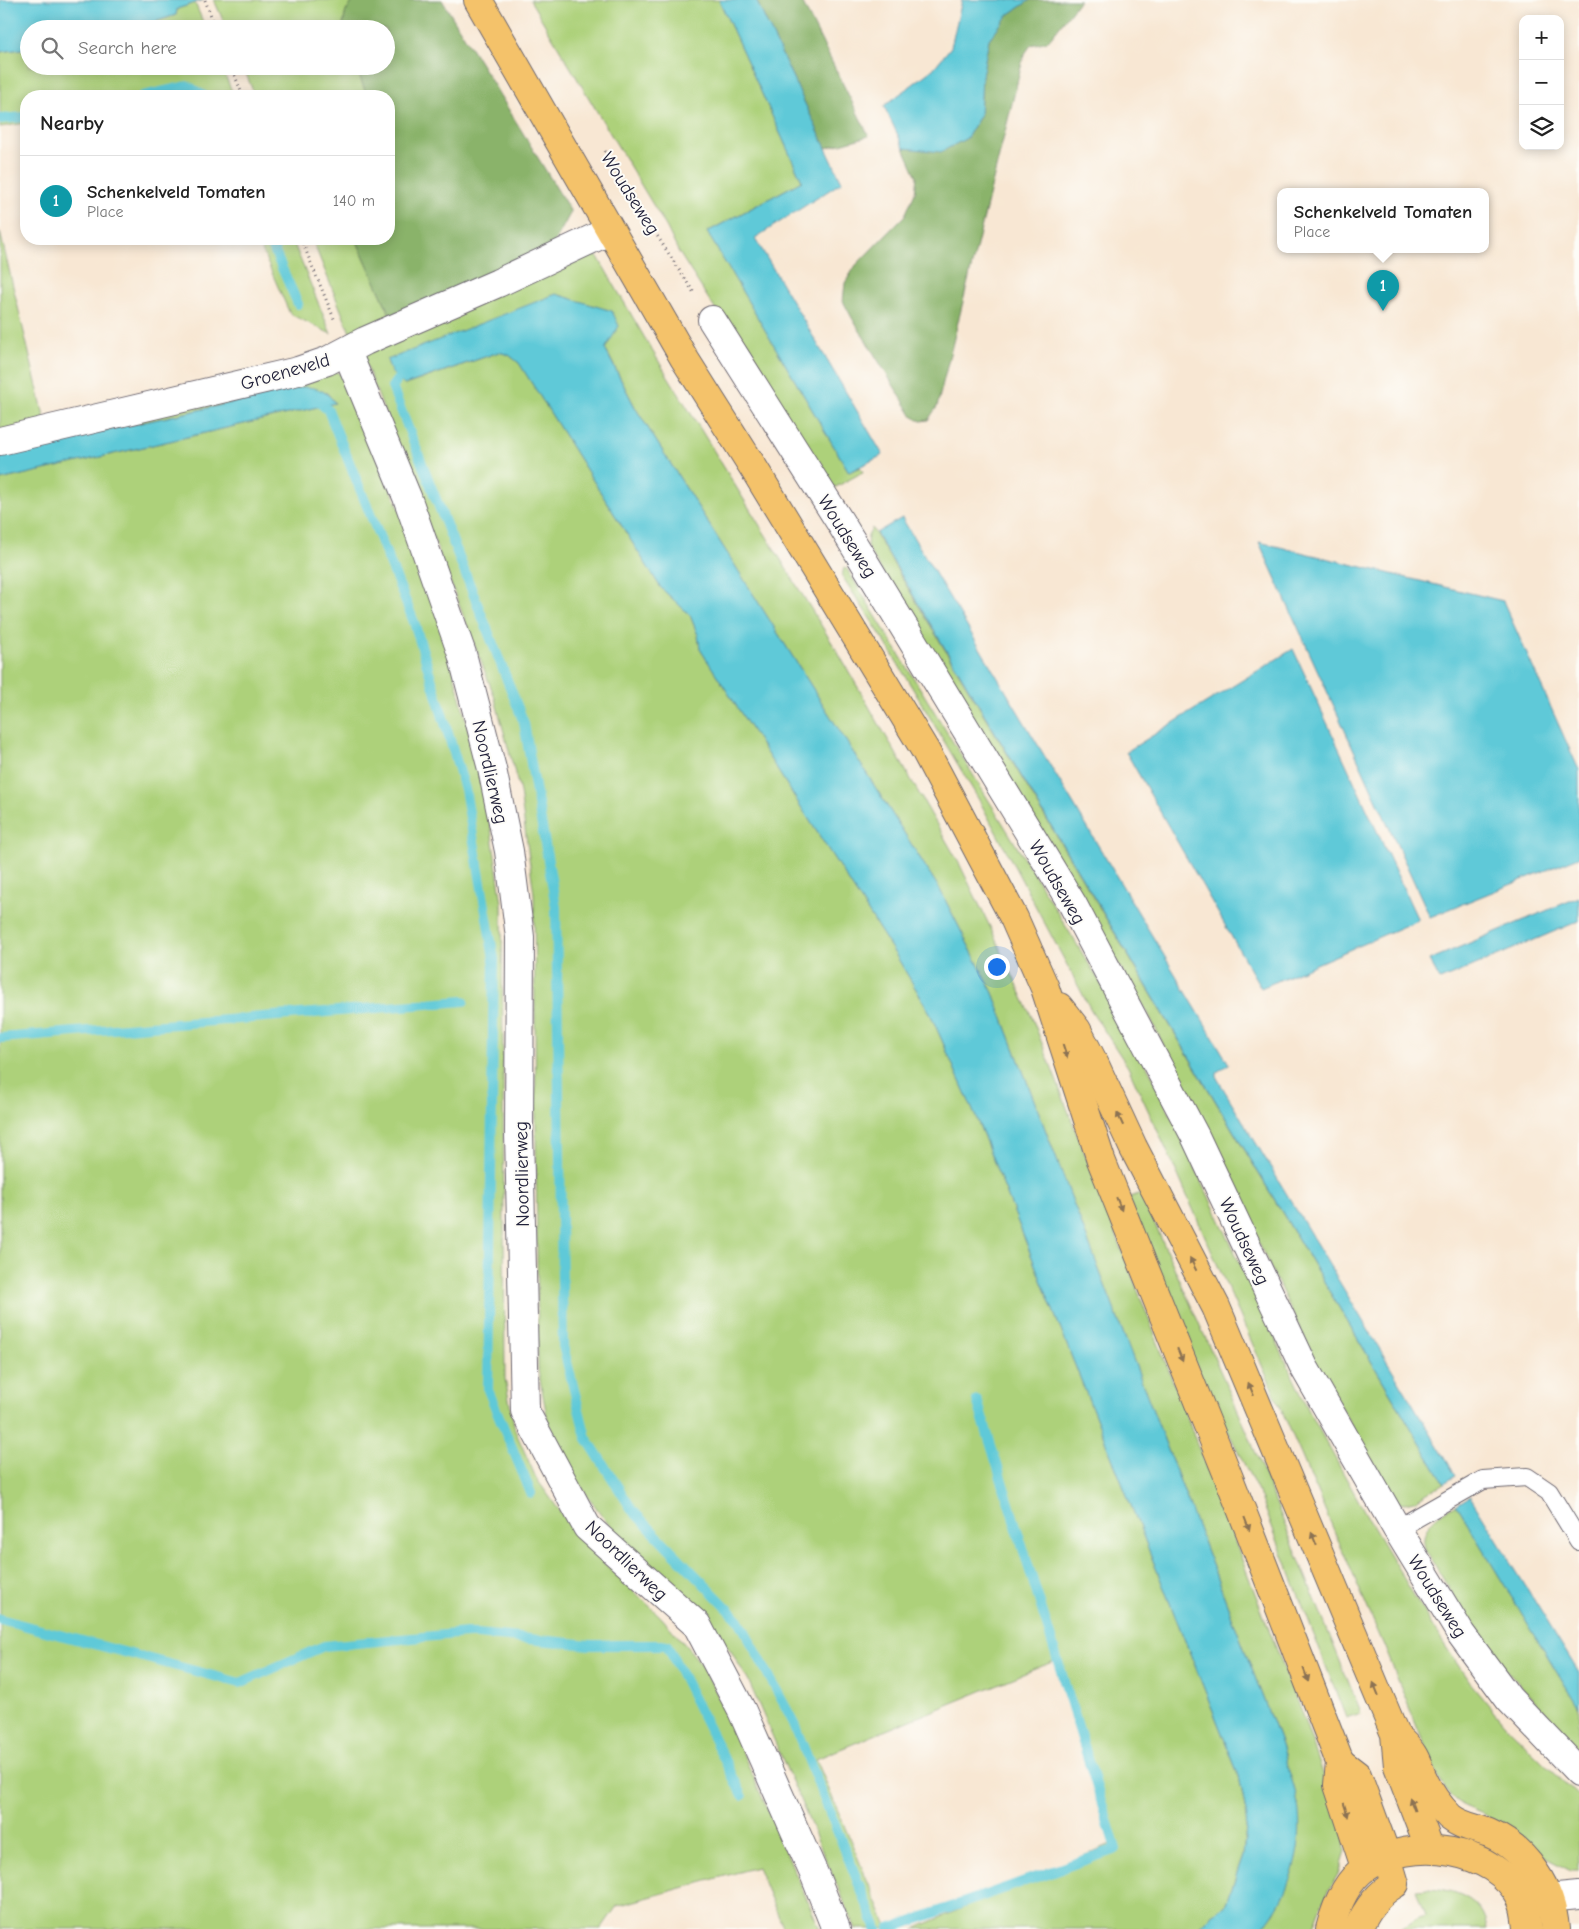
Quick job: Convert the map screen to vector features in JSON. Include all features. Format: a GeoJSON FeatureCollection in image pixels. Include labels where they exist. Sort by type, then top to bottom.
{"type":"FeatureCollection","features":[{"type":"Feature","properties":{"kind":"main road","name":"Woudseweg"},"geometry":{"type":"LineString","coordinates":[[478,0],[609,231],[684,358],[753,467],[924,750],[1014,918],[1045,988],[1101,1160],[1229,1478],[1340,1762],[1338,1785],[1376,1862],[1395,1884],[1378,1895],[1358,1929]]}},
{"type":"Feature","properties":{"kind":"main road","name":"Woudseweg"},"geometry":{"type":"LineString","coordinates":[[1045,988],[1077,1030],[1096,1066],[1132,1146],[1216,1307],[1395,1734],[1398,1766],[1430,1849]]}},
{"type":"Feature","properties":{"kind":"main road","name":"Woudseweg"},"geometry":{"type":"LineString","coordinates":[[1395,1734],[1413,1755],[1426,1785],[1436,1801],[1452,1818],[1464,1825],[1490,1834],[1510,1845],[1525,1858],[1536,1874],[1534,1899]]}},
{"type":"Feature","properties":{"kind":"main road"},"geometry":{"type":"LineString","coordinates":[[1330,1929],[1342,1896],[1352,1882],[1376,1862],[1430,1849],[1448,1850],[1473,1858],[1494,1870],[1554,1916],[1555,1929]]}},
{"type":"Feature","properties":{"kind":"main road"},"geometry":{"type":"LineString","coordinates":[[1527,1929],[1534,1899]]}},
{"type":"Feature","properties":{"kind":"street","name":"Groeneveld"},"geometry":{"type":"LineString","coordinates":[[0,441],[298,371],[347,352],[365,341],[498,283],[609,231]]}},
{"type":"Feature","properties":{"kind":"street","name":"Woudseweg"},"geometry":{"type":"LineString","coordinates":[[712,320],[845,531],[1073,905],[1195,1136],[1304,1367],[1397,1529],[1460,1634],[1509,1699],[1579,1772]]}},
{"type":"Feature","properties":{"kind":"street","name":"Noordlierweg"},"geometry":{"type":"LineString","coordinates":[[347,352],[407,497],[462,654],[492,769],[509,851],[520,938],[520,1132],[525,1411],[587,1527],[697,1625],[742,1711],[815,1876],[836,1929]]}},
{"type":"Feature","properties":{"kind":"street"},"geometry":{"type":"LineString","coordinates":[[1534,1899],[1579,1895]]}},
{"type":"Feature","properties":{"kind":"lane"},"geometry":{"type":"LineString","coordinates":[[1397,1529],[1483,1480],[1528,1477],[1549,1492],[1579,1541]]}},
{"type":"Feature","properties":{"kind":"path"},"geometry":{"type":"LineString","coordinates":[[205,0],[213,20]]}},
{"type":"Feature","properties":{"kind":"path"},"geometry":{"type":"LineString","coordinates":[[235,75],[241,90]]}},
{"type":"Feature","properties":{"kind":"path","name":"Woudseweg"},"geometry":{"type":"LineString","coordinates":[[605,151],[712,320]]}},
{"type":"Feature","properties":{"kind":"path"},"geometry":{"type":"LineString","coordinates":[[303,245],[347,352]]}},
{"type":"Feature","properties":{"kind":"green space"},"geometry":{"type":"Polygon","coordinates":[[[214,0],[354,0],[346,11],[344,20],[223,20],[214,0]]]}},
{"type":"Feature","properties":{"kind":"green space"},"geometry":{"type":"Polygon","coordinates":[[[354,0],[442,0],[571,212],[553,245],[393,321],[359,245],[395,245],[395,90],[365,90],[359,75],[395,75],[395,20],[344,20],[346,11],[354,0]]]}},
{"type":"Feature","properties":{"kind":"green space"},"geometry":{"type":"Polygon","coordinates":[[[530,0],[719,0],[802,181],[707,232],[849,472],[860,467],[863,472],[836,487],[827,485],[678,251],[667,228],[530,0]]]}},
{"type":"Feature","properties":{"kind":"green space"},"geometry":{"type":"Polygon","coordinates":[[[756,0],[801,0],[869,136],[826,148],[756,0]]]}},
{"type":"Feature","properties":{"kind":"green space"},"geometry":{"type":"Polygon","coordinates":[[[1030,0],[1080,0],[1048,41],[1031,45],[1024,55],[937,407],[928,420],[921,421],[913,417],[852,318],[843,301],[845,283],[856,265],[905,215],[915,193],[917,177],[904,148],[941,151],[967,138],[980,116],[982,76],[989,39],[1008,15],[1030,0]]]}},
{"type":"Feature","properties":{"kind":"green space"},"geometry":{"type":"Polygon","coordinates":[[[195,3],[202,20],[161,20],[176,15],[177,9],[195,3]]]}},
{"type":"Feature","properties":{"kind":"green space"},"geometry":{"type":"Polygon","coordinates":[[[20,49],[20,75],[225,75],[231,90],[20,90],[20,124],[0,127],[0,52],[20,49]]]}},
{"type":"Feature","properties":{"kind":"green space"},"geometry":{"type":"Polygon","coordinates":[[[247,75],[359,75],[365,90],[253,90],[247,75]]]}},
{"type":"Feature","properties":{"kind":"green space"},"geometry":{"type":"Polygon","coordinates":[[[0,232],[45,420],[0,431],[0,232]]]}},
{"type":"Feature","properties":{"kind":"green space"},"geometry":{"type":"Polygon","coordinates":[[[260,245],[294,245],[331,334],[290,314],[260,245]]]}},
{"type":"Feature","properties":{"kind":"green space"},"geometry":{"type":"Polygon","coordinates":[[[314,245],[359,245],[393,321],[351,335],[314,245]]]}},
{"type":"Feature","properties":{"kind":"green space"},"geometry":{"type":"Polygon","coordinates":[[[589,253],[598,257],[650,347],[837,651],[959,863],[1031,1015],[1306,1725],[1344,1833],[1345,1852],[1338,1874],[1325,1897],[1313,1929],[1261,1929],[1275,1911],[1298,1804],[1281,1745],[993,993],[939,888],[636,409],[605,348],[610,340],[612,311],[605,309],[387,360],[391,372],[405,385],[499,352],[509,355],[519,363],[661,588],[690,615],[698,635],[700,649],[897,957],[929,1011],[978,1122],[1239,1776],[1247,1818],[1243,1856],[1227,1903],[1196,1929],[914,1929],[1111,1844],[1057,1660],[816,1759],[888,1929],[856,1929],[749,1682],[731,1651],[694,1607],[614,1532],[568,1469],[548,1421],[538,1370],[534,894],[520,792],[494,695],[361,351],[589,253]]]}},
{"type":"Feature","properties":{"kind":"green space"},"geometry":{"type":"Polygon","coordinates":[[[331,369],[345,377],[432,588],[487,802],[502,903],[505,1379],[515,1430],[536,1478],[581,1541],[661,1617],[699,1661],[716,1692],[820,1929],[784,1929],[757,1867],[617,1906],[601,1929],[0,1929],[0,480],[335,403],[327,393],[303,387],[52,442],[331,369]]]}},
{"type":"Feature","properties":{"kind":"green space"},"geometry":{"type":"Polygon","coordinates":[[[872,528],[1444,1483],[1414,1501],[1399,1504],[1327,1385],[1148,1013],[867,547],[868,535],[872,528]]]}},
{"type":"Feature","properties":{"kind":"green space"},"geometry":{"type":"Polygon","coordinates":[[[844,567],[847,569],[1103,987],[1152,1075],[1309,1411],[1372,1525],[1434,1629],[1468,1680],[1508,1728],[1579,1797],[1579,1871],[1571,1871],[1540,1855],[1512,1832],[1483,1814],[1462,1805],[1451,1797],[1442,1784],[1279,1404],[1128,1067],[1091,1010],[979,800],[882,637],[842,576],[844,567]]]}},
{"type":"Feature","properties":{"kind":"green space"},"geometry":{"type":"Polygon","coordinates":[[[1141,1193],[1246,1429],[1361,1713],[1346,1718],[1261,1498],[1182,1338],[1128,1198],[1141,1193]]]}},
{"type":"Feature","properties":{"kind":"green space"},"geometry":{"type":"Polygon","coordinates":[[[1456,1505],[1579,1708],[1579,1750],[1486,1647],[1425,1550],[1425,1532],[1431,1522],[1440,1513],[1456,1505]]]}},
{"type":"Feature","properties":{"kind":"green space"},"geometry":{"type":"Polygon","coordinates":[[[1428,1888],[1448,1891],[1474,1903],[1485,1919],[1487,1929],[1401,1929],[1418,1917],[1425,1915],[1416,1889],[1428,1888]]]}},
{"type":"Feature","properties":{"kind":"water"},"geometry":{"type":"Polygon","coordinates":[[[0,0],[204,0],[177,9],[176,15],[161,20],[20,20],[20,49],[0,52],[0,0]]]}},
{"type":"Feature","properties":{"kind":"water"},"geometry":{"type":"Polygon","coordinates":[[[719,0],[756,0],[842,182],[755,238],[883,455],[849,472],[707,232],[802,181],[719,0]]]}},
{"type":"Feature","properties":{"kind":"water"},"geometry":{"type":"Polygon","coordinates":[[[962,0],[1030,0],[1008,15],[989,39],[982,76],[980,116],[967,138],[941,152],[904,148],[884,106],[933,69],[951,47],[962,0]]]}},
{"type":"Feature","properties":{"kind":"water"},"geometry":{"type":"Polygon","coordinates":[[[556,294],[612,311],[619,326],[605,349],[636,409],[939,888],[993,993],[1281,1745],[1295,1790],[1300,1821],[1297,1854],[1293,1871],[1280,1902],[1261,1929],[1196,1929],[1227,1903],[1243,1856],[1247,1818],[1239,1776],[978,1122],[929,1011],[897,957],[700,649],[698,635],[690,615],[661,588],[519,363],[509,355],[499,352],[404,385],[391,372],[387,360],[556,294]]]}},
{"type":"Feature","properties":{"kind":"water"},"geometry":{"type":"Polygon","coordinates":[[[303,387],[313,388],[329,395],[335,403],[0,480],[0,454],[303,387]]]}},
{"type":"Feature","properties":{"kind":"water"},"geometry":{"type":"Polygon","coordinates":[[[902,518],[1229,1064],[1217,1072],[1217,1078],[1456,1476],[1444,1483],[876,533],[902,518]]]}},
{"type":"Feature","properties":{"kind":"water"},"geometry":{"type":"Polygon","coordinates":[[[1259,542],[1503,601],[1579,770],[1579,857],[1430,917],[1259,542]]]}},
{"type":"Feature","properties":{"kind":"water"},"geometry":{"type":"Polygon","coordinates":[[[1293,649],[1418,920],[1261,988],[1126,752],[1293,649]]]}},
{"type":"Feature","properties":{"kind":"water"},"geometry":{"type":"Polygon","coordinates":[[[1579,897],[1579,921],[1440,980],[1429,960],[1579,897]]]}},
{"type":"Feature","properties":{"kind":"water"},"geometry":{"type":"Polygon","coordinates":[[[1470,1496],[1579,1673],[1579,1708],[1456,1505],[1470,1496]]]}},
{"type":"Feature","properties":{"kind":"waterway"},"geometry":{"type":"LineString","coordinates":[[170,90],[188,86],[194,90]]}},
{"type":"Feature","properties":{"kind":"waterway"},"geometry":{"type":"LineString","coordinates":[[0,119],[20,117]]}},
{"type":"Feature","properties":{"kind":"waterway"},"geometry":{"type":"LineString","coordinates":[[272,245],[298,304]]}},
{"type":"Feature","properties":{"kind":"waterway"},"geometry":{"type":"LineString","coordinates":[[407,371],[402,373],[392,387],[524,723],[556,907],[563,1346],[586,1437],[633,1511],[739,1620],[792,1719],[877,1929]]}},
{"type":"Feature","properties":{"kind":"waterway"},"geometry":{"type":"LineString","coordinates":[[314,398],[328,410],[414,622],[465,789],[494,959],[488,1390],[531,1493]]}},
{"type":"Feature","properties":{"kind":"waterway"},"geometry":{"type":"LineString","coordinates":[[0,1038],[464,1001]]}},
{"type":"Feature","properties":{"kind":"waterway"},"geometry":{"type":"LineString","coordinates":[[889,1929],[1116,1849],[977,1400]]}},
{"type":"Feature","properties":{"kind":"waterway"},"geometry":{"type":"LineString","coordinates":[[0,1619],[240,1683],[324,1646],[467,1633],[590,1645],[667,1645],[742,1795]]}},
{"type":"Feature","properties":{"kind":"place","name":"Schenkelveld Tomaten"},"geometry":{"type":"Point","coordinates":[1383,311]}}]}
